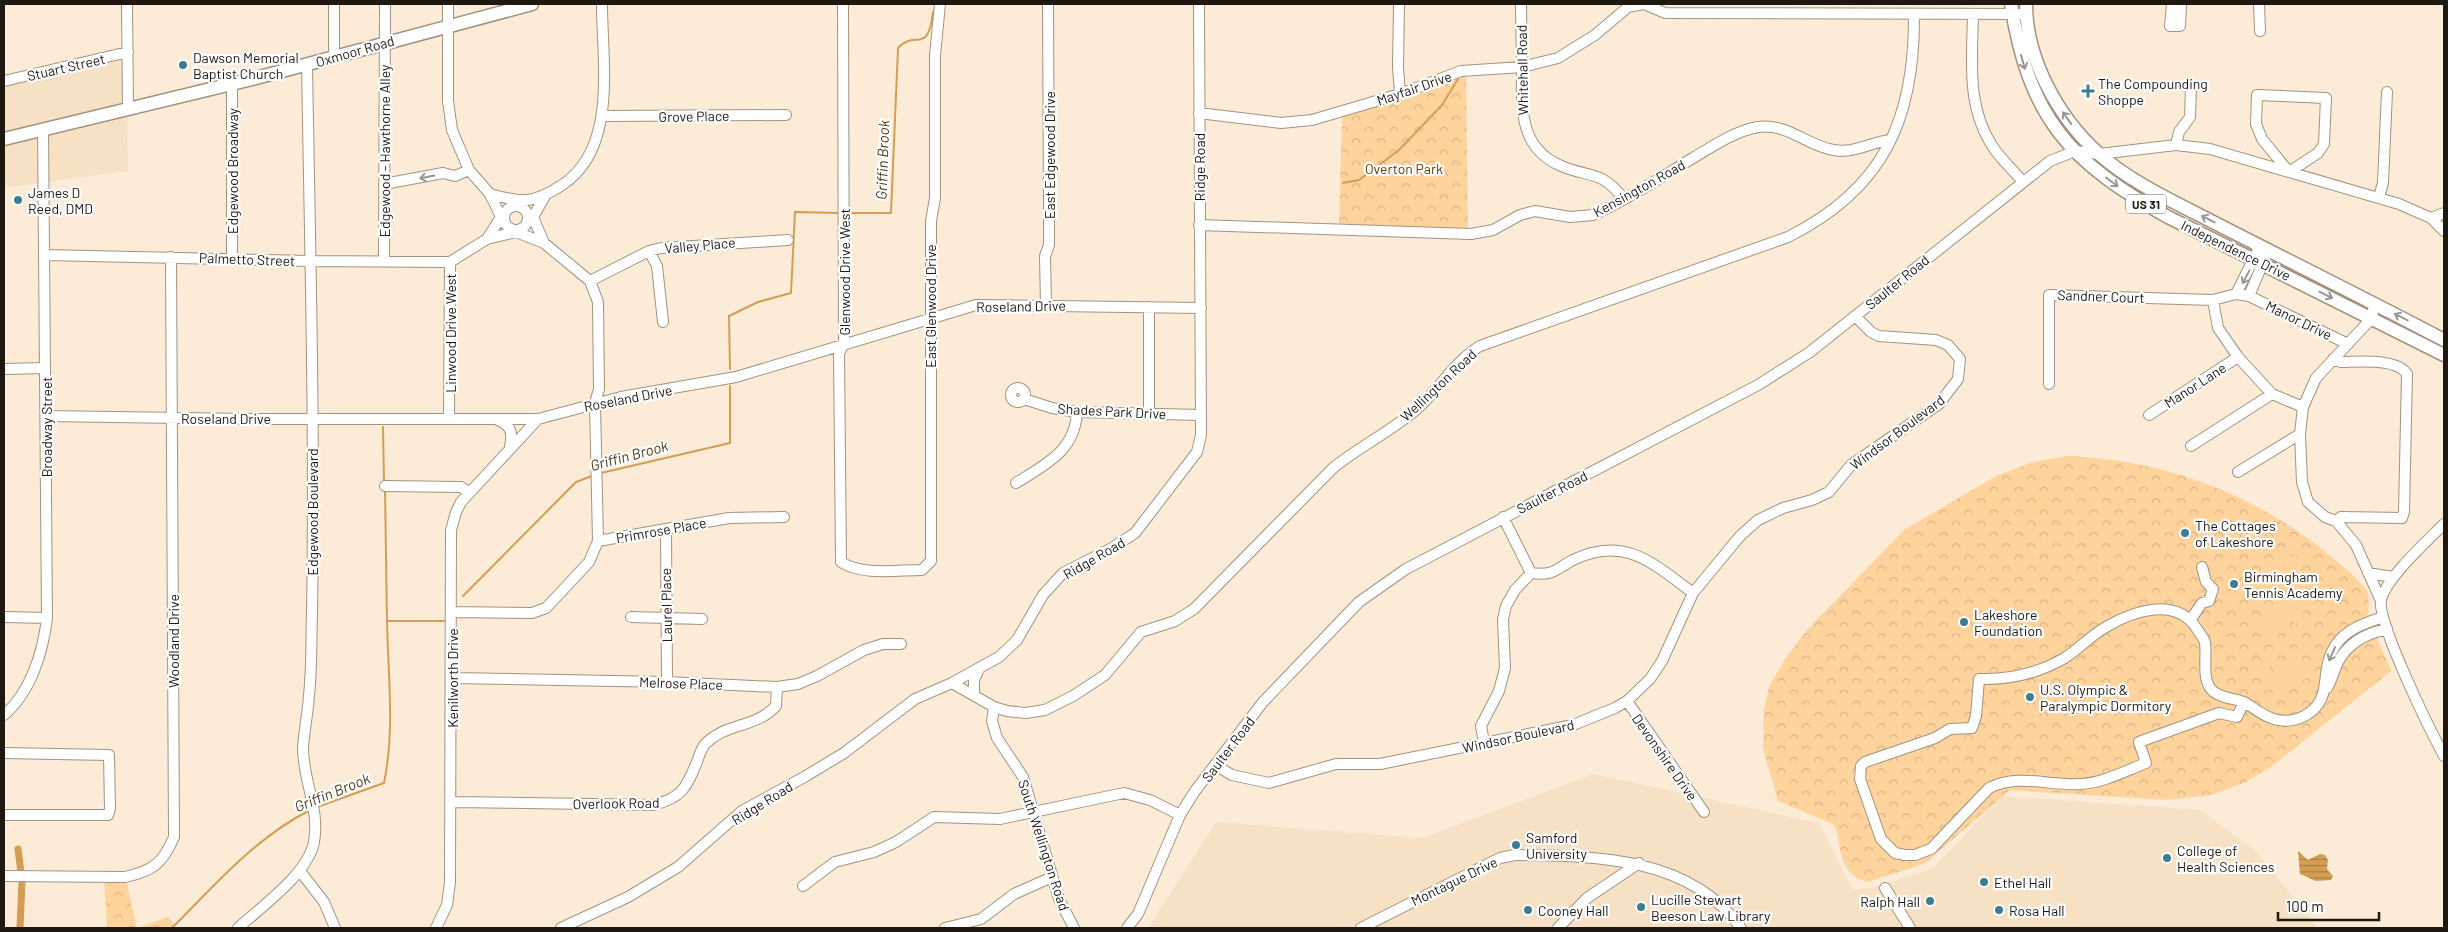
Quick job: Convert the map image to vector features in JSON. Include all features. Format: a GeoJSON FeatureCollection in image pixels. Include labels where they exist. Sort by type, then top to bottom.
{"type":"FeatureCollection","features":[{"type":"Feature","properties":{"kind":"main road","name":"Oxmoor Road"},"geometry":{"type":"LineString","coordinates":[[4,139],[232,84],[532,4]]}},
{"type":"Feature","properties":{"kind":"main road","name":"Independence Drive"},"geometry":{"type":"LineString","coordinates":[[2012,9],[2022,59],[2030,82],[2046,115],[2075,151],[2090,166],[2139,201],[2444,354]]}},
{"type":"Feature","properties":{"kind":"main road","name":"Independence Drive"},"geometry":{"type":"LineString","coordinates":[[2026,9],[2037,62],[2056,101],[2068,121],[2099,154],[2169,199],[2444,340]]}},
{"type":"Feature","properties":{"kind":"street"},"geometry":{"type":"LineString","coordinates":[[127,4],[128,108]]}},
{"type":"Feature","properties":{"kind":"street"},"geometry":{"type":"LineString","coordinates":[[334,4],[334,57]]}},
{"type":"Feature","properties":{"kind":"street"},"geometry":{"type":"LineString","coordinates":[[448,4],[452,130],[469,170],[490,194],[508,227],[544,243],[590,281],[598,302],[599,389],[596,403],[598,541]]}},
{"type":"Feature","properties":{"kind":"street"},"geometry":{"type":"LineString","coordinates":[[487,239],[508,209],[545,196],[571,179],[588,160],[603,116],[602,4]]}},
{"type":"Feature","properties":{"kind":"street","name":"Glenwood Drive West"},"geometry":{"type":"LineString","coordinates":[[844,4],[844,344],[839,354],[840,562],[847,566]]}},
{"type":"Feature","properties":{"kind":"street","name":"East Glenwood Drive"},"geometry":{"type":"LineString","coordinates":[[847,566],[852,569],[922,570],[930,561],[931,221],[935,198],[935,55],[940,4]]}},
{"type":"Feature","properties":{"kind":"street","name":"East Edgewood Drive"},"geometry":{"type":"LineString","coordinates":[[1046,305],[1045,256],[1049,245],[1050,208],[1048,4]]}},
{"type":"Feature","properties":{"kind":"street","name":"Ridge Road"},"geometry":{"type":"LineString","coordinates":[[561,928],[628,896],[678,867],[742,812],[844,753],[915,699],[952,683],[999,657],[1017,640],[1043,595],[1063,572],[1112,548],[1134,533],[1197,452],[1200,435],[1199,4]]}},
{"type":"Feature","properties":{"kind":"street"},"geometry":{"type":"LineString","coordinates":[[1400,4],[1398,67],[1400,94]]}},
{"type":"Feature","properties":{"kind":"street","name":"Whitehall Road"},"geometry":{"type":"LineString","coordinates":[[1521,4],[1523,120],[1527,132],[1540,152],[1559,165],[1602,177],[1624,199]]}},
{"type":"Feature","properties":{"kind":"street","name":"Mayfair Drive"},"geometry":{"type":"LineString","coordinates":[[1199,114],[1282,123],[1302,122],[1400,94],[1462,71],[1522,68],[1558,58],[1595,35],[1629,5],[1644,4],[1665,13],[1973,15],[2012,9],[2026,9]]}},
{"type":"Feature","properties":{"kind":"street"},"geometry":{"type":"LineString","coordinates":[[2172,4],[2170,26],[2180,26],[2181,4]]}},
{"type":"Feature","properties":{"kind":"street"},"geometry":{"type":"LineString","coordinates":[[2259,4],[2260,31]]}},
{"type":"Feature","properties":{"kind":"street","name":"Edgewood - Hawthorne Alley"},"geometry":{"type":"LineString","coordinates":[[384,261],[385,5]]}},
{"type":"Feature","properties":{"kind":"street","name":"Wellington Road"},"geometry":{"type":"LineString","coordinates":[[994,707],[1007,711],[1026,713],[1045,710],[1073,696],[1105,675],[1141,632],[1175,621],[1190,612],[1334,468],[1356,450],[1417,408],[1459,361],[1480,346],[1795,234],[1826,215],[1859,188],[1871,173],[1890,140],[1906,103],[1911,78],[1914,14]]}},
{"type":"Feature","properties":{"kind":"street"},"geometry":{"type":"LineString","coordinates":[[1973,15],[1972,91],[1976,112],[1994,149],[2023,182]]}},
{"type":"Feature","properties":{"kind":"street","name":"Stuart Street"},"geometry":{"type":"LineString","coordinates":[[4,81],[128,52]]}},
{"type":"Feature","properties":{"kind":"street","name":"Edgewood Boulevard"},"geometry":{"type":"LineString","coordinates":[[238,928],[300,870],[314,844],[314,801],[304,766],[303,748],[310,692],[312,622],[312,417],[307,64]]}},
{"type":"Feature","properties":{"kind":"street","name":"Edgewood Broadway"},"geometry":{"type":"LineString","coordinates":[[232,84],[232,259]]}},
{"type":"Feature","properties":{"kind":"street"},"geometry":{"type":"LineString","coordinates":[[2176,145],[2176,139],[2190,117],[2191,87]]}},
{"type":"Feature","properties":{"kind":"street"},"geometry":{"type":"LineString","coordinates":[[2378,197],[2382,183],[2387,92]]}},
{"type":"Feature","properties":{"kind":"street"},"geometry":{"type":"LineString","coordinates":[[2257,95],[2326,98],[2324,144],[2318,153],[2289,172],[2262,139],[2256,124],[2257,95]]}},
{"type":"Feature","properties":{"kind":"street","name":"Grove Place"},"geometry":{"type":"LineString","coordinates":[[603,116],[786,115]]}},
{"type":"Feature","properties":{"kind":"street","name":"Kensington Road"},"geometry":{"type":"LineString","coordinates":[[1199,225],[1471,234],[1493,230],[1520,215],[1534,211],[1570,217],[1594,215],[1724,140],[1759,127],[1775,127],[1788,130],[1833,150],[1859,149],[1878,141],[1890,140]]}},
{"type":"Feature","properties":{"kind":"street","name":"Broadway Street"},"geometry":{"type":"LineString","coordinates":[[4,715],[24,689],[37,664],[44,639],[46,618],[43,129]]}},
{"type":"Feature","properties":{"kind":"street"},"geometry":{"type":"LineString","coordinates":[[2075,151],[2099,154],[2176,145],[2210,149],[2378,197],[2431,218],[2444,231]]}},
{"type":"Feature","properties":{"kind":"street","name":"Saulter Road"},"geometry":{"type":"LineString","coordinates":[[1128,928],[1138,914],[1180,815],[1215,765],[1287,675],[1358,602],[1406,569],[1758,385],[1810,352],[2050,161],[2075,151]]}},
{"type":"Feature","properties":{"kind":"street"},"geometry":{"type":"LineString","coordinates":[[384,184],[444,173],[455,176],[469,170]]}},
{"type":"Feature","properties":{"kind":"street"},"geometry":{"type":"LineString","coordinates":[[490,194],[518,204],[525,210],[544,243]]}},
{"type":"Feature","properties":{"kind":"street"},"geometry":{"type":"LineString","coordinates":[[516,231],[526,224],[545,196]]}},
{"type":"Feature","properties":{"kind":"street"},"geometry":{"type":"LineString","coordinates":[[2431,218],[2444,213]]}},
{"type":"Feature","properties":{"kind":"street","name":"Linwood Drive West"},"geometry":{"type":"LineString","coordinates":[[449,418],[450,262],[487,239],[516,231]]}},
{"type":"Feature","properties":{"kind":"street","name":"Valley Place"},"geometry":{"type":"LineString","coordinates":[[590,281],[649,251],[728,242],[788,240]]}},
{"type":"Feature","properties":{"kind":"street"},"geometry":{"type":"LineString","coordinates":[[2249,296],[2264,249]]}},
{"type":"Feature","properties":{"kind":"street"},"geometry":{"type":"LineString","coordinates":[[649,251],[657,266],[663,322]]}},
{"type":"Feature","properties":{"kind":"street","name":"Palmetto Street"},"geometry":{"type":"LineString","coordinates":[[44,255],[450,262]]}},
{"type":"Feature","properties":{"kind":"street","name":"Woodland Drive"},"geometry":{"type":"LineString","coordinates":[[4,876],[126,877],[142,874],[166,856],[174,837],[171,257]]}},
{"type":"Feature","properties":{"kind":"street"},"geometry":{"type":"LineString","coordinates":[[2213,300],[2236,294],[2260,262]]}},
{"type":"Feature","properties":{"kind":"street","name":"Manor Drive"},"geometry":{"type":"LineString","coordinates":[[2236,294],[2249,296],[2348,344]]}},
{"type":"Feature","properties":{"kind":"street","name":"Sandner Court"},"geometry":{"type":"LineString","coordinates":[[2048,384],[2049,295],[2213,300]]}},
{"type":"Feature","properties":{"kind":"street","name":"Manor Lane"},"geometry":{"type":"LineString","coordinates":[[2149,415],[2238,357],[2218,328],[2213,300]]}},
{"type":"Feature","properties":{"kind":"street"},"geometry":{"type":"LineString","coordinates":[[2374,304],[2372,318],[2316,378],[2303,407],[2300,434],[2302,482],[2308,502],[2325,517],[2336,521],[2356,545],[2381,601],[2387,629],[2425,720],[2444,756]]}},
{"type":"Feature","properties":{"kind":"street","name":"Roseland Drive"},"geometry":{"type":"LineString","coordinates":[[46,416],[538,419],[596,403],[736,377],[976,305],[1200,308]]}},
{"type":"Feature","properties":{"kind":"street"},"geometry":{"type":"LineString","coordinates":[[1149,307],[1149,412]]}},
{"type":"Feature","properties":{"kind":"street","name":"Windsor Boulevard"},"geometry":{"type":"LineString","coordinates":[[1215,765],[1232,775],[1269,783],[1336,764],[1380,764],[1573,725],[1627,701],[1650,679],[1662,661],[1693,593],[1740,536],[1758,520],[1782,508],[1812,500],[1829,492],[1851,465],[1939,404],[1958,379],[1960,359],[1948,345],[1923,338],[1878,336],[1860,323],[1855,316]]}},
{"type":"Feature","properties":{"kind":"street"},"geometry":{"type":"LineString","coordinates":[[2238,357],[2272,394],[2303,407]]}},
{"type":"Feature","properties":{"kind":"street","name":"Manor Drive"},"geometry":{"type":"LineString","coordinates":[[2333,359],[2341,362],[2395,364],[2403,368],[2406,374],[2404,512],[2402,518],[2341,517],[2336,521]]}},
{"type":"Feature","properties":{"kind":"street"},"geometry":{"type":"LineString","coordinates":[[4,369],[45,368]]}},
{"type":"Feature","properties":{"kind":"street"},"geometry":{"type":"LineString","coordinates":[[2191,446],[2272,394]]}},
{"type":"Feature","properties":{"kind":"street","name":"Shades Park Drive"},"geometry":{"type":"LineString","coordinates":[[1024,399],[1052,408],[1077,412],[1149,412],[1200,415]]}},
{"type":"Feature","properties":{"kind":"street"},"geometry":{"type":"LineString","coordinates":[[1016,483],[1054,459],[1071,439],[1076,426],[1077,412]]}},
{"type":"Feature","properties":{"kind":"street"},"geometry":{"type":"LineString","coordinates":[[496,418],[510,428],[512,435],[510,446]]}},
{"type":"Feature","properties":{"kind":"street","name":"Kenilworth Drive"},"geometry":{"type":"LineString","coordinates":[[436,928],[447,905],[450,882],[452,802],[451,530],[456,512],[469,492],[510,446],[538,419]]}},
{"type":"Feature","properties":{"kind":"street"},"geometry":{"type":"LineString","coordinates":[[2238,472],[2300,434]]}},
{"type":"Feature","properties":{"kind":"street"},"geometry":{"type":"LineString","coordinates":[[385,486],[461,487],[469,492]]}},
{"type":"Feature","properties":{"kind":"street","name":"Primrose Place"},"geometry":{"type":"LineString","coordinates":[[452,612],[532,613],[546,608],[589,562],[598,541],[729,518],[784,517]]}},
{"type":"Feature","properties":{"kind":"street"},"geometry":{"type":"LineString","coordinates":[[1503,517],[1531,572]]}},
{"type":"Feature","properties":{"kind":"street"},"geometry":{"type":"LineString","coordinates":[[2381,601],[2393,578],[2444,524]]}},
{"type":"Feature","properties":{"kind":"street","name":"Laurel Place"},"geometry":{"type":"LineString","coordinates":[[666,529],[667,682]]}},
{"type":"Feature","properties":{"kind":"street"},"geometry":{"type":"LineString","coordinates":[[1531,572],[1548,575],[1587,554],[1598,550],[1614,549],[1642,556],[1693,593]]}},
{"type":"Feature","properties":{"kind":"street"},"geometry":{"type":"LineString","coordinates":[[2191,619],[2202,603],[2209,601],[2212,596],[2213,589],[2206,582],[2202,567]]}},
{"type":"Feature","properties":{"kind":"street"},"geometry":{"type":"LineString","coordinates":[[1484,742],[1482,726],[1500,691],[1505,668],[1503,619],[1506,606],[1515,590],[1531,572]]}},
{"type":"Feature","properties":{"kind":"street"},"geometry":{"type":"LineString","coordinates":[[2368,573],[2393,578]]}},
{"type":"Feature","properties":{"kind":"street"},"geometry":{"type":"LineString","coordinates":[[2244,702],[2237,717],[2219,713],[2139,742],[2146,763],[2094,783],[2078,785],[2011,780],[1994,785],[1989,788],[1932,849],[1915,855],[1895,852],[1881,839],[1860,779],[1861,766],[1865,762],[1935,738],[1950,728],[1972,728],[1976,716],[1979,679],[2004,680],[2035,671],[2063,659],[2090,637],[2125,616],[2154,609],[2169,610],[2191,619],[2204,641],[2208,686],[2215,693],[2244,702],[2276,720],[2296,720],[2313,712],[2329,686],[2350,630],[2383,617]]}},
{"type":"Feature","properties":{"kind":"street"},"geometry":{"type":"LineString","coordinates":[[4,617],[46,618]]}},
{"type":"Feature","properties":{"kind":"street"},"geometry":{"type":"LineString","coordinates":[[631,617],[702,619]]}},
{"type":"Feature","properties":{"kind":"street"},"geometry":{"type":"LineString","coordinates":[[2347,641],[2387,629]]}},
{"type":"Feature","properties":{"kind":"street","name":"Melrose Place"},"geometry":{"type":"LineString","coordinates":[[452,678],[667,682],[777,687],[798,684],[817,676],[864,650],[883,644],[901,644]]}},
{"type":"Feature","properties":{"kind":"street"},"geometry":{"type":"LineString","coordinates":[[974,694],[974,680],[979,669]]}},
{"type":"Feature","properties":{"kind":"street"},"geometry":{"type":"LineString","coordinates":[[952,683],[994,707]]}},
{"type":"Feature","properties":{"kind":"street","name":"Overlook Road"},"geometry":{"type":"LineString","coordinates":[[452,802],[653,805],[668,801],[686,788],[704,746],[718,733],[764,718],[776,706],[777,687]]}},
{"type":"Feature","properties":{"kind":"street","name":"Devonshire Drive"},"geometry":{"type":"LineString","coordinates":[[1627,701],[1704,812]]}},
{"type":"Feature","properties":{"kind":"street","name":"South Wellington Road"},"geometry":{"type":"LineString","coordinates":[[994,707],[992,721],[997,738],[1023,777],[1052,867],[1052,876],[1059,899],[1074,928]]}},
{"type":"Feature","properties":{"kind":"street"},"geometry":{"type":"LineString","coordinates":[[4,753],[109,755],[110,809],[108,815],[4,815]]}},
{"type":"Feature","properties":{"kind":"street"},"geometry":{"type":"LineString","coordinates":[[803,886],[835,862],[874,852],[896,842],[934,817],[1000,819],[1124,793],[1150,800],[1180,815]]}},
{"type":"Feature","properties":{"kind":"street","name":"Montague Drive"},"geometry":{"type":"LineString","coordinates":[[1361,928],[1500,858],[1515,855],[1639,863],[1656,868],[1695,886],[1718,903],[1741,928]]}},
{"type":"Feature","properties":{"kind":"street"},"geometry":{"type":"LineString","coordinates":[[1558,928],[1587,898],[1639,863]]}},
{"type":"Feature","properties":{"kind":"street"},"geometry":{"type":"LineString","coordinates":[[300,870],[324,902],[334,928]]}},
{"type":"Feature","properties":{"kind":"street"},"geometry":{"type":"LineString","coordinates":[[944,928],[980,919],[1014,894],[1052,876]]}},
{"type":"Feature","properties":{"kind":"street"},"geometry":{"type":"LineString","coordinates":[[1885,888],[1910,928]]}},
{"type":"Feature","properties":{"kind":"shaded area"},"geometry":{"type":"Polygon","coordinates":[[[126,54],[128,171],[4,188],[4,83],[126,54]]]}},
{"type":"Feature","properties":{"kind":"shaded area","name":"Samford University"},"geometry":{"type":"Polygon","coordinates":[[[1594,774],[1819,823],[1852,889],[1871,888],[1932,869],[2002,796],[2200,810],[2256,851],[2318,928],[1148,928],[1216,822],[1422,838],[1594,774]]]}},
{"type":"Feature","properties":{"kind":"shaded area"},"geometry":{"type":"Polygon","coordinates":[[[2298,851],[2308,860],[2320,854],[2325,855],[2328,860],[2327,869],[2333,876],[2331,880],[2316,881],[2300,874],[2298,851]]]}},
{"type":"Feature","properties":{"kind":"green space","name":"Overton Park"},"geometry":{"type":"Polygon","coordinates":[[[1466,73],[1468,231],[1339,230],[1342,114],[1466,73]]]}},
{"type":"Feature","properties":{"kind":"green space"},"geometry":{"type":"Polygon","coordinates":[[[2069,456],[2105,459],[2140,465],[2174,473],[2207,484],[2270,514],[2300,533],[2344,567],[2367,592],[2371,622],[2391,671],[2271,767],[2246,782],[2212,795],[2166,800],[2010,790],[1924,864],[1867,882],[1858,878],[1846,867],[1835,825],[1778,801],[1763,749],[1764,709],[1769,687],[1785,659],[1807,630],[1904,530],[1996,476],[2033,462],[2069,456]]]}},
{"type":"Feature","properties":{"kind":"green space"},"geometry":{"type":"Polygon","coordinates":[[[2296,555],[2302,578],[2291,581],[2285,558],[2296,555]]]}},
{"type":"Feature","properties":{"kind":"green space"},"geometry":{"type":"Polygon","coordinates":[[[2282,559],[2288,582],[2277,585],[2271,562],[2282,559]]]}},
{"type":"Feature","properties":{"kind":"green space"},"geometry":{"type":"Polygon","coordinates":[[[2298,598],[2305,621],[2294,624],[2287,601],[2298,598]]]}},
{"type":"Feature","properties":{"kind":"green space"},"geometry":{"type":"Polygon","coordinates":[[[2284,602],[2290,625],[2280,628],[2273,605],[2284,602]]]}},
{"type":"Feature","properties":{"kind":"green space"},"geometry":{"type":"Polygon","coordinates":[[[2270,606],[2276,629],[2265,632],[2259,609],[2270,606]]]}},
{"type":"Feature","properties":{"kind":"green space"},"geometry":{"type":"Polygon","coordinates":[[[2298,657],[2305,680],[2294,683],[2287,660],[2298,657]]]}},
{"type":"Feature","properties":{"kind":"green space"},"geometry":{"type":"Polygon","coordinates":[[[2283,661],[2290,684],[2279,687],[2272,664],[2283,661]]]}},
{"type":"Feature","properties":{"kind":"green space"},"geometry":{"type":"Polygon","coordinates":[[[2269,665],[2275,688],[2265,691],[2258,668],[2269,665]]]}},
{"type":"Feature","properties":{"kind":"green space"},"geometry":{"type":"Polygon","coordinates":[[[104,879],[126,880],[137,928],[101,928],[107,927],[104,879]]]}},
{"type":"Feature","properties":{"kind":"green space"},"geometry":{"type":"Polygon","coordinates":[[[168,917],[175,925],[171,928],[137,928],[168,917]]]}},
{"type":"Feature","properties":{"kind":"waterway","name":"Griffin Brook"},"geometry":{"type":"LineString","coordinates":[[846,213],[891,213],[898,48],[904,43],[924,38],[928,34],[933,12]]}},
{"type":"Feature","properties":{"kind":"waterway"},"geometry":{"type":"LineString","coordinates":[[1343,183],[1359,180],[1399,150],[1442,105],[1458,79]]}},
{"type":"Feature","properties":{"kind":"waterway","name":"Griffin Brook"},"geometry":{"type":"LineString","coordinates":[[730,369],[729,316],[758,302],[791,293],[795,212],[839,213]]}},
{"type":"Feature","properties":{"kind":"waterway","name":"Griffin Brook"},"geometry":{"type":"LineString","coordinates":[[601,473],[730,443],[730,386]]}},
{"type":"Feature","properties":{"kind":"waterway"},"geometry":{"type":"LineString","coordinates":[[383,427],[384,482]]}},
{"type":"Feature","properties":{"kind":"waterway","name":"Griffin Brook"},"geometry":{"type":"LineString","coordinates":[[463,596],[576,482],[592,476]]}},
{"type":"Feature","properties":{"kind":"waterway"},"geometry":{"type":"LineString","coordinates":[[385,489],[387,621]]}},
{"type":"Feature","properties":{"kind":"waterway","name":"Griffin Brook"},"geometry":{"type":"LineString","coordinates":[[317,807],[384,783],[390,722],[387,621],[444,621]]}},
{"type":"Feature","properties":{"kind":"waterway","name":"Griffin Brook"},"geometry":{"type":"LineString","coordinates":[[172,928],[253,848],[271,834],[310,810]]}},
{"type":"Feature","properties":{"kind":"waterway"},"geometry":{"type":"LineString","coordinates":[[18,849],[22,881],[20,928]]}},
{"type":"Feature","properties":{"kind":"place","name":"Dawson Memorial Baptist Church"},"geometry":{"type":"Point","coordinates":[183,65]}},
{"type":"Feature","properties":{"kind":"place","name":"The Compounding Shoppe"},"geometry":{"type":"Point","coordinates":[2088,91]}},
{"type":"Feature","properties":{"kind":"place","name":"James D Reed, DMD"},"geometry":{"type":"Point","coordinates":[18,200]}},
{"type":"Feature","properties":{"kind":"place","name":"The Cottages of Lakeshore"},"geometry":{"type":"Point","coordinates":[2185,533]}},
{"type":"Feature","properties":{"kind":"place","name":"Birmingham Tennis Academy"},"geometry":{"type":"Point","coordinates":[2234,584]}},
{"type":"Feature","properties":{"kind":"place","name":"Lakeshore Foundation"},"geometry":{"type":"Point","coordinates":[1964,622]}},
{"type":"Feature","properties":{"kind":"place","name":"U.S. Olympic & Paralympic Dormitory"},"geometry":{"type":"Point","coordinates":[2030,697]}},
{"type":"Feature","properties":{"kind":"place","name":"Samford University"},"geometry":{"type":"Point","coordinates":[1516,845]}},
{"type":"Feature","properties":{"kind":"place","name":"College of Health Sciences"},"geometry":{"type":"Point","coordinates":[2167,858]}},
{"type":"Feature","properties":{"kind":"place","name":"Ethel Hall"},"geometry":{"type":"Point","coordinates":[1984,882]}},
{"type":"Feature","properties":{"kind":"place","name":"Ralph Hall"},"geometry":{"type":"Point","coordinates":[1930,901]}},
{"type":"Feature","properties":{"kind":"place","name":"Lucille Stewart Beeson Law Library"},"geometry":{"type":"Point","coordinates":[1641,907]}},
{"type":"Feature","properties":{"kind":"place","name":"Cooney Hall"},"geometry":{"type":"Point","coordinates":[1528,910]}},
{"type":"Feature","properties":{"kind":"place","name":"Rosa Hall"},"geometry":{"type":"Point","coordinates":[1999,910]}}]}
